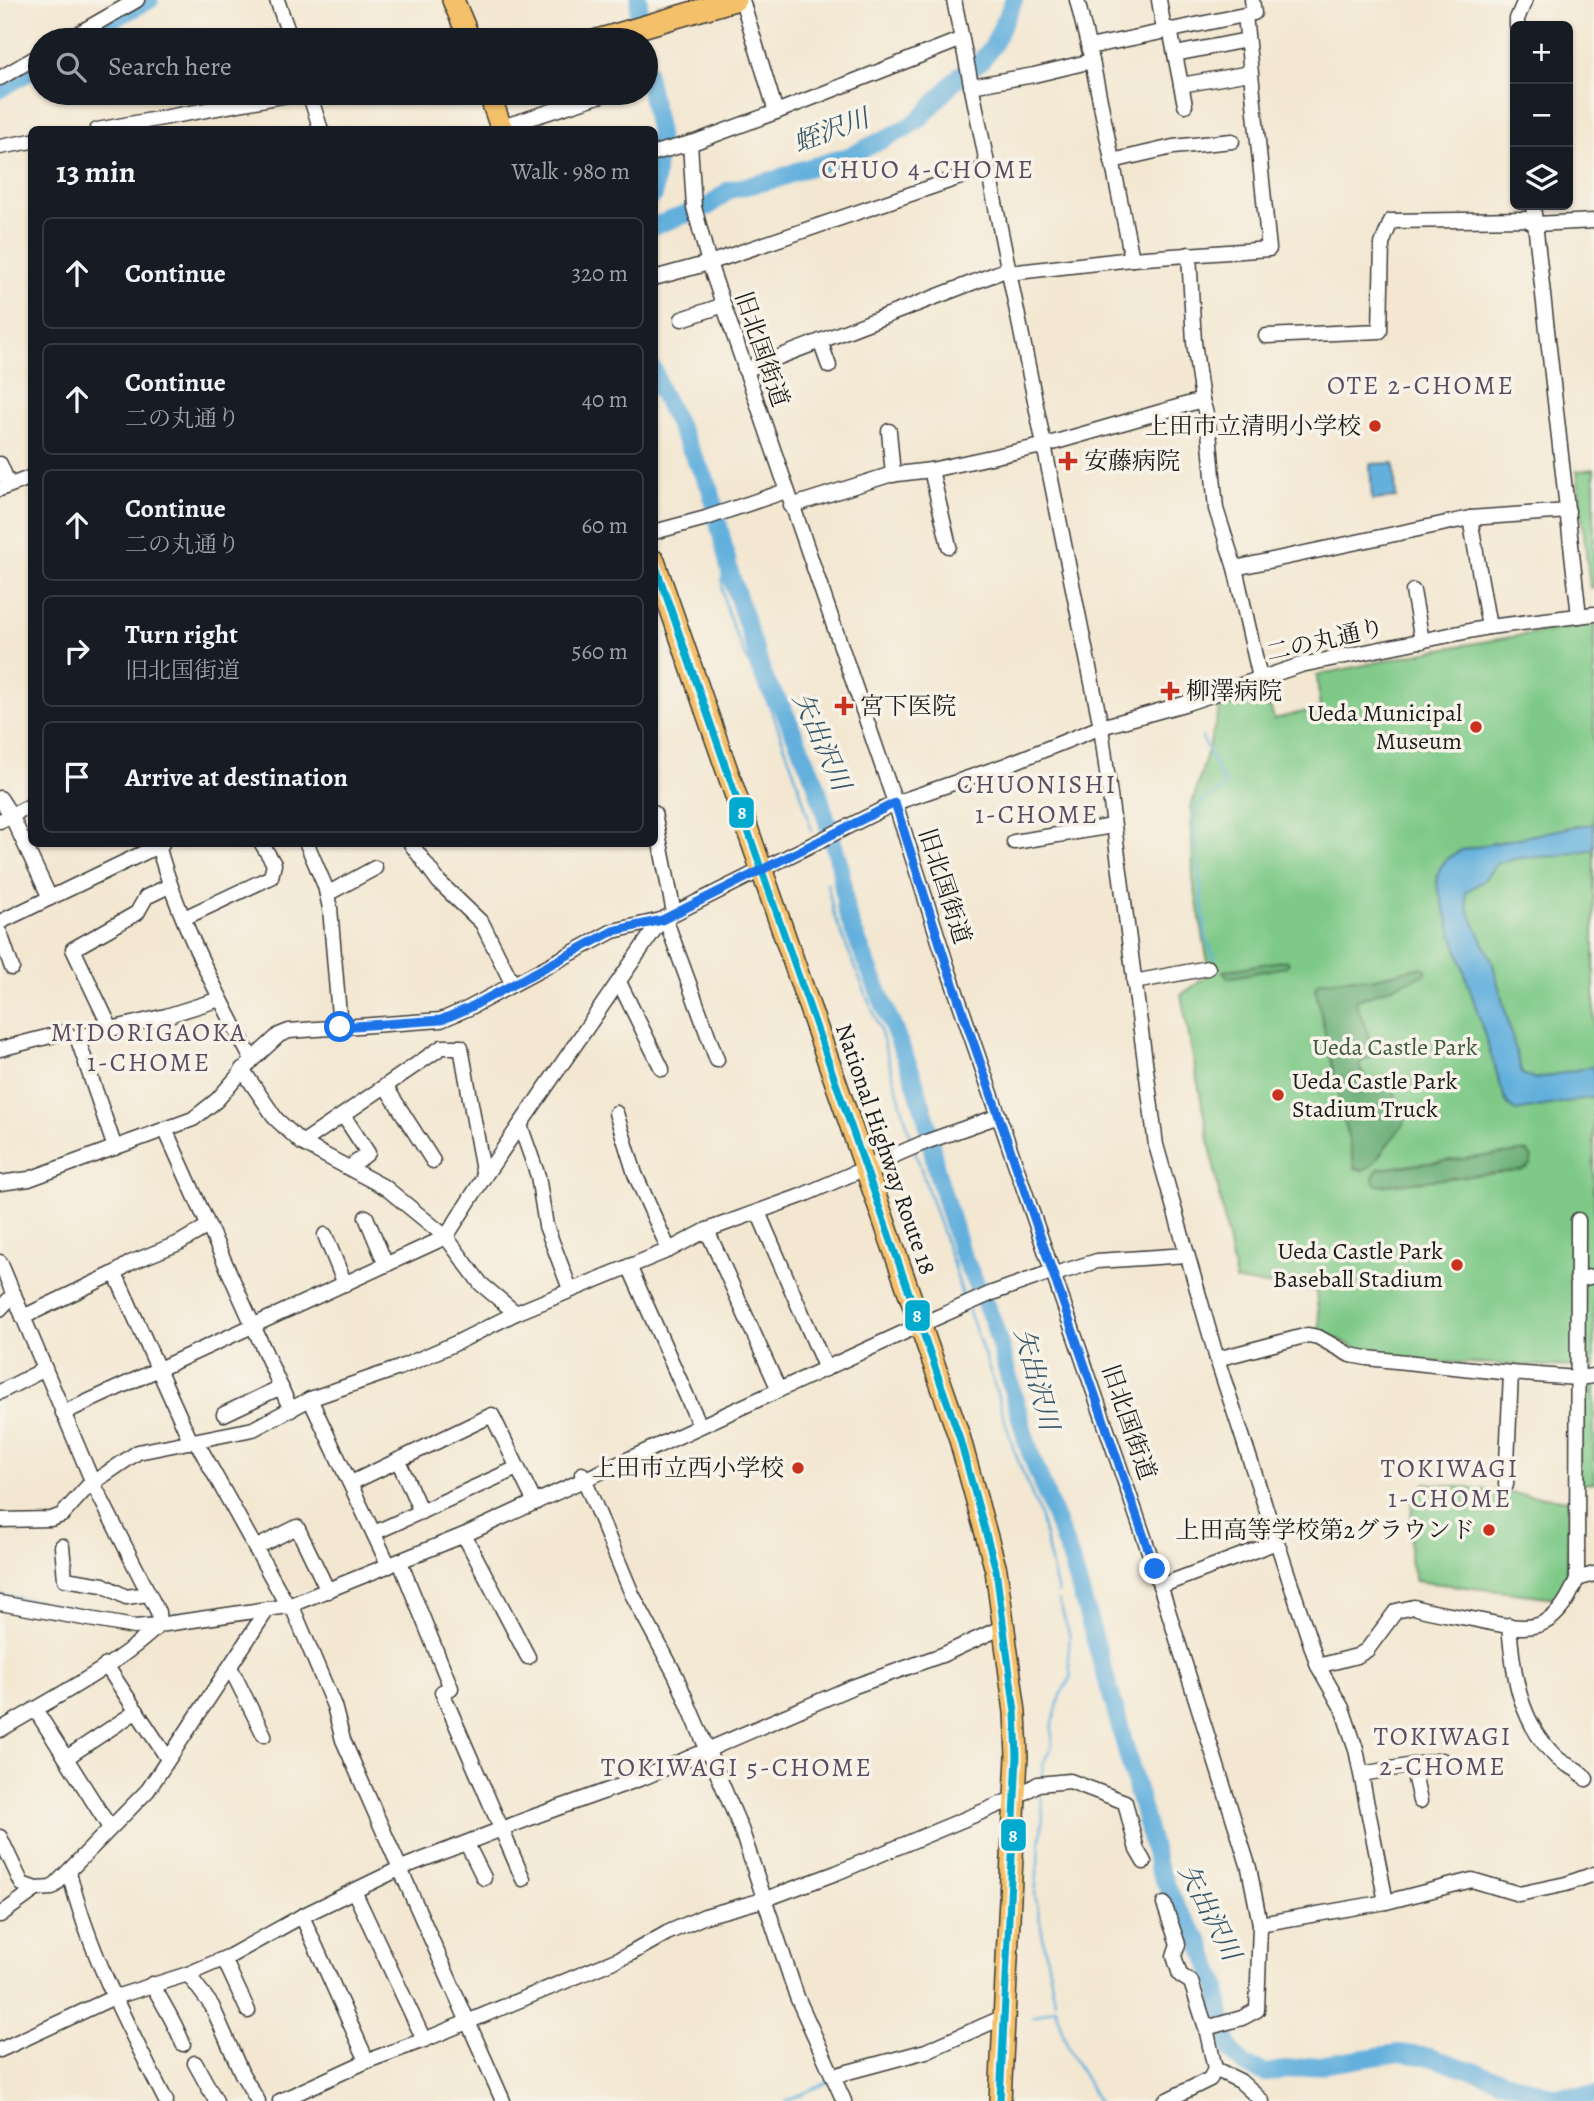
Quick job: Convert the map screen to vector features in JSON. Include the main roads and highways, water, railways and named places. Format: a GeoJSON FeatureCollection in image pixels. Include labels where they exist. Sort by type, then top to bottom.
{"type":"FeatureCollection","features":[{"type":"Feature","properties":{"kind":"highway"},"geometry":{"type":"LineString","coordinates":[[453,0],[465,28]]}},
{"type":"Feature","properties":{"kind":"highway"},"geometry":{"type":"LineString","coordinates":[[638,28],[735,0]]}},
{"type":"Feature","properties":{"kind":"highway"},"geometry":{"type":"LineString","coordinates":[[492,105],[498,126]]}},
{"type":"Feature","properties":{"kind":"highway","name":"National Highway Route 18"},"geometry":{"type":"LineString","coordinates":[[658,573],[970,1470],[996,1570],[1015,1712],[1017,1756],[1000,2101]]}},
{"type":"Feature","properties":{"kind":"water"},"geometry":{"type":"Polygon","coordinates":[[[1394,463],[1396,498],[1372,500],[1370,464],[1394,463]]]}},
{"type":"Feature","properties":{"kind":"water"},"geometry":{"type":"Polygon","coordinates":[[[1594,824],[1594,849],[1498,863],[1483,881],[1466,892],[1467,907],[1492,961],[1522,1074],[1536,1079],[1594,1066],[1594,1097],[1516,1111],[1505,1099],[1438,889],[1437,876],[1442,865],[1462,850],[1594,824]]]}},
{"type":"Feature","properties":{"kind":"waterway"},"geometry":{"type":"LineString","coordinates":[[99,28],[150,0]]}},
{"type":"Feature","properties":{"kind":"waterway","name":"矢出沢川"},"geometry":{"type":"LineString","coordinates":[[638,28],[639,0]]}},
{"type":"Feature","properties":{"kind":"waterway","name":"蛭沢川"},"geometry":{"type":"LineString","coordinates":[[658,225],[709,206],[729,190],[777,179],[849,156],[901,131],[920,119],[960,75],[980,62],[993,46],[1014,0]]}},
{"type":"Feature","properties":{"kind":"waterway"},"geometry":{"type":"LineString","coordinates":[[0,89],[28,73]]}},
{"type":"Feature","properties":{"kind":"waterway","name":"矢出沢川"},"geometry":{"type":"LineString","coordinates":[[653,105],[657,126]]}},
{"type":"Feature","properties":{"kind":"waterway","name":"矢出沢川"},"geometry":{"type":"LineString","coordinates":[[658,129],[658,146]]}},
{"type":"Feature","properties":{"kind":"waterway","name":"矢出沢川"},"geometry":{"type":"LineString","coordinates":[[658,383],[710,488],[731,576],[765,680],[784,711],[815,781],[840,866],[846,910],[913,1076],[926,1118],[936,1169],[960,1249],[993,1321],[1029,1450],[1072,1562],[1158,1867],[1177,1908],[1201,1943],[1218,1987],[1224,2032],[1232,2052],[1245,2066],[1266,2073],[1399,2053],[1430,2057],[1552,2096],[1594,2095]]}},
{"type":"Feature","properties":{"kind":"waterway"},"geometry":{"type":"LineString","coordinates":[[729,566],[723,575],[722,589],[732,626],[774,717],[812,831]]}},
{"type":"Feature","properties":{"kind":"waterway"},"geometry":{"type":"LineString","coordinates":[[1202,737],[1225,786],[1198,804],[1194,821],[1206,937],[1215,959]]}},
{"type":"Feature","properties":{"kind":"waterway"},"geometry":{"type":"LineString","coordinates":[[827,883],[834,915],[880,1029],[912,1142]]}},
{"type":"Feature","properties":{"kind":"waterway"},"geometry":{"type":"LineString","coordinates":[[915,1151],[965,1300]]}},
{"type":"Feature","properties":{"kind":"waterway"},"geometry":{"type":"LineString","coordinates":[[953,1260],[962,1299]]}},
{"type":"Feature","properties":{"kind":"waterway"},"geometry":{"type":"LineString","coordinates":[[968,1309],[1014,1450],[1040,1515],[1058,1593]]}},
{"type":"Feature","properties":{"kind":"waterway"},"geometry":{"type":"LineString","coordinates":[[0,1595],[135,1619],[152,1616]]}},
{"type":"Feature","properties":{"kind":"waterway"},"geometry":{"type":"LineString","coordinates":[[1041,1778],[1044,1761],[1052,1747],[1052,1727],[1060,1695],[1071,1677],[1068,1656],[1070,1637],[1059,1601]]}},
{"type":"Feature","properties":{"kind":"waterway"},"geometry":{"type":"LineString","coordinates":[[162,1615],[211,1610]]}},
{"type":"Feature","properties":{"kind":"waterway"},"geometry":{"type":"LineString","coordinates":[[1040,1788],[1043,1814],[1035,1894],[1055,2001]]}},
{"type":"Feature","properties":{"kind":"waterway"},"geometry":{"type":"LineString","coordinates":[[1056,2007],[1067,2044],[1098,2101]]}},
{"type":"Feature","properties":{"kind":"waterway"},"geometry":{"type":"LineString","coordinates":[[1033,2017],[1055,2008]]}},
{"type":"Feature","properties":{"kind":"waterway"},"geometry":{"type":"LineString","coordinates":[[786,2101],[831,2081]]}},
{"type":"Feature","properties":{"kind":"place","name":"上田市立清明小学校"},"geometry":{"type":"Point","coordinates":[1375,426]}},
{"type":"Feature","properties":{"kind":"place","name":"安藤病院"},"geometry":{"type":"Point","coordinates":[1068,461]}},
{"type":"Feature","properties":{"kind":"place","name":"柳澤病院"},"geometry":{"type":"Point","coordinates":[1170,691]}},
{"type":"Feature","properties":{"kind":"place","name":"宮下医院"},"geometry":{"type":"Point","coordinates":[844,706]}},
{"type":"Feature","properties":{"kind":"place","name":"Ueda Municipal Museum"},"geometry":{"type":"Point","coordinates":[1476,727]}},
{"type":"Feature","properties":{"kind":"place","name":"Ueda Castle Park Stadium Truck"},"geometry":{"type":"Point","coordinates":[1278,1095]}},
{"type":"Feature","properties":{"kind":"place","name":"Ueda Castle Park Baseball Stadium"},"geometry":{"type":"Point","coordinates":[1457,1265]}},
{"type":"Feature","properties":{"kind":"place","name":"上田市立西小学校"},"geometry":{"type":"Point","coordinates":[798,1468]}},
{"type":"Feature","properties":{"kind":"place","name":"上田高等学校第2グラウンド"},"geometry":{"type":"Point","coordinates":[1489,1530]}},
{"type":"Feature","properties":{"kind":"district","name":"CHUO 4-CHOME"},"geometry":{"type":"Point","coordinates":[928,169]}},
{"type":"Feature","properties":{"kind":"district","name":"OTE 2-CHOME"},"geometry":{"type":"Point","coordinates":[1421,385]}},
{"type":"Feature","properties":{"kind":"district","name":"CHUONISHI 1-CHOME"},"geometry":{"type":"Point","coordinates":[1037,799]}},
{"type":"Feature","properties":{"kind":"district","name":"MIDORIGAOKA 1-CHOME"},"geometry":{"type":"Point","coordinates":[149,1047]}},
{"type":"Feature","properties":{"kind":"district","name":"TOKIWAGI 1-CHOME"},"geometry":{"type":"Point","coordinates":[1450,1483]}},
{"type":"Feature","properties":{"kind":"district","name":"TOKIWAGI 2-CHOME"},"geometry":{"type":"Point","coordinates":[1443,1751]}},
{"type":"Feature","properties":{"kind":"district","name":"TOKIWAGI 5-CHOME"},"geometry":{"type":"Point","coordinates":[737,1767]}},
{"type":"Feature","properties":{"kind":"park label","name":"Ueda Castle Park"},"geometry":{"type":"Point","coordinates":[1395,1047]}}]}
